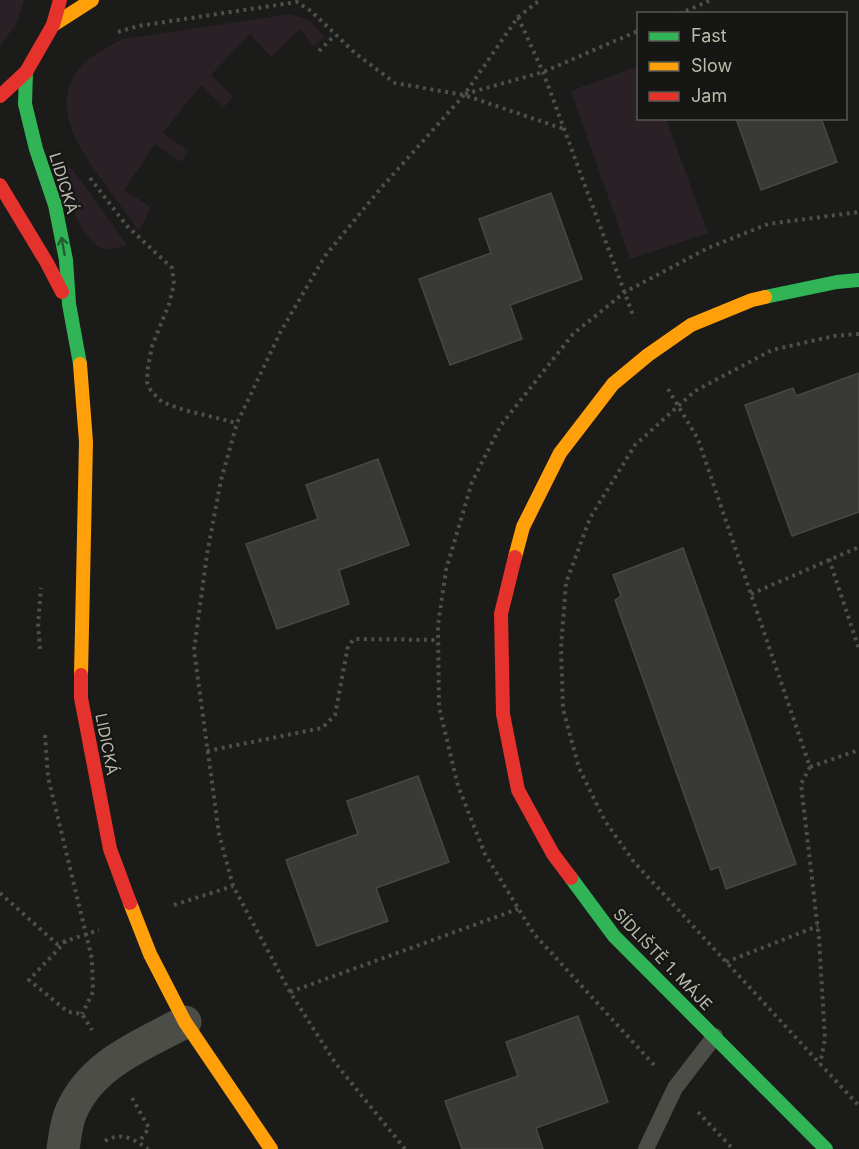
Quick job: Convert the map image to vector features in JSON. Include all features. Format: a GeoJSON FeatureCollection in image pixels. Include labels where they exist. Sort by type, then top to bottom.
{"type":"FeatureCollection","features":[{"type":"Feature","properties":{"kind":"street"},"geometry":{"type":"LineString","coordinates":[[0,96],[26,72],[53,25],[60,0]]}},
{"type":"Feature","properties":{"kind":"street"},"geometry":{"type":"LineString","coordinates":[[53,25],[92,0]]}},
{"type":"Feature","properties":{"kind":"street","name":"LIDICKÁ"},"geometry":{"type":"LineString","coordinates":[[26,72],[25,104],[36,149],[55,205],[66,260],[69,304],[80,365],[86,442],[81,698],[110,849],[150,954],[185,1022],[271,1149]]}},
{"type":"Feature","properties":{"kind":"street","name":"LIDICKÁ"},"geometry":{"type":"LineString","coordinates":[[0,185],[69,304]]}},
{"type":"Feature","properties":{"kind":"street","name":"SÍDLIŠTĚ 1. MÁJE"},"geometry":{"type":"LineString","coordinates":[[826,1149],[614,936],[554,854],[518,790],[503,714],[501,614],[523,527],[560,453],[613,384],[648,355],[691,325],[752,300],[837,282],[859,280]]}},
{"type":"Feature","properties":{"kind":"street"},"geometry":{"type":"LineString","coordinates":[[63,1149],[70,1113],[85,1087],[97,1073],[112,1061],[185,1022]]}},
{"type":"Feature","properties":{"kind":"lane"},"geometry":{"type":"LineString","coordinates":[[646,1149],[675,1088],[715,1036]]}},
{"type":"Feature","properties":{"kind":"path"},"geometry":{"type":"LineString","coordinates":[[405,1149],[336,1064],[290,992],[233,886],[219,834],[194,650],[209,544],[221,480],[237,423],[281,331],[325,256],[381,188],[464,95],[518,16],[540,0]]}},
{"type":"Feature","properties":{"kind":"path"},"geometry":{"type":"LineString","coordinates":[[684,12],[711,0]]}},
{"type":"Feature","properties":{"kind":"path"},"geometry":{"type":"LineString","coordinates":[[116,32],[138,26],[297,2],[311,11],[355,54],[395,83],[464,95],[564,129]]}},
{"type":"Feature","properties":{"kind":"path"},"geometry":{"type":"LineString","coordinates":[[518,16],[543,72],[648,355],[698,439],[810,766]]}},
{"type":"Feature","properties":{"kind":"path"},"geometry":{"type":"LineString","coordinates":[[464,95],[543,72],[637,32]]}},
{"type":"Feature","properties":{"kind":"path"},"geometry":{"type":"LineString","coordinates":[[319,51],[335,35]]}},
{"type":"Feature","properties":{"kind":"path"},"geometry":{"type":"LineString","coordinates":[[89,177],[127,226],[172,268],[174,284],[172,294],[152,346],[148,366],[147,382],[151,391],[162,402],[237,423]]}},
{"type":"Feature","properties":{"kind":"path"},"geometry":{"type":"LineString","coordinates":[[733,1149],[534,934],[485,854],[458,786],[439,707],[438,625],[446,570],[472,482],[501,425],[573,334],[624,292],[708,248],[768,224],[859,212]]}},
{"type":"Feature","properties":{"kind":"path"},"geometry":{"type":"LineString","coordinates":[[859,334],[834,336],[772,350],[694,391],[635,445],[590,518],[566,583],[561,648],[563,709],[579,768],[605,821],[634,862],[859,1106]]}},
{"type":"Feature","properties":{"kind":"path"},"geometry":{"type":"LineString","coordinates":[[751,594],[859,547]]}},
{"type":"Feature","properties":{"kind":"path"},"geometry":{"type":"LineString","coordinates":[[829,559],[859,649]]}},
{"type":"Feature","properties":{"kind":"path"},"geometry":{"type":"LineString","coordinates":[[207,751],[322,728],[335,715],[348,646],[354,639],[439,640]]}},
{"type":"Feature","properties":{"kind":"path"},"geometry":{"type":"LineString","coordinates":[[820,1064],[825,1039],[818,926],[801,784],[810,766],[859,750]]}},
{"type":"Feature","properties":{"kind":"path"},"geometry":{"type":"LineString","coordinates":[[290,992],[518,909]]}},
{"type":"Feature","properties":{"kind":"path"},"geometry":{"type":"LineString","coordinates":[[726,963],[818,926]]}},
{"type":"Feature","properties":{"kind":"path"},"geometry":{"type":"LineString","coordinates":[[66,941],[29,980],[68,1012],[82,1014],[93,992],[92,960],[85,934]]}},
{"type":"Feature","properties":{"kind":"path"},"geometry":{"type":"LineString","coordinates":[[101,1143],[110,1138],[126,1136],[148,1149]]}},
{"type":"Feature","properties":{"kind":"shaded area"},"geometry":{"type":"Polygon","coordinates":[[[0,0],[24,0],[17,23],[0,46],[0,0]]]}},
{"type":"Feature","properties":{"kind":"shaded area"},"geometry":{"type":"Polygon","coordinates":[[[291,14],[310,21],[325,37],[314,46],[300,29],[271,57],[250,34],[211,75],[233,97],[224,107],[201,85],[163,133],[189,151],[181,162],[155,144],[124,190],[151,207],[139,231],[86,157],[71,128],[67,114],[67,99],[70,84],[78,70],[93,56],[123,39],[291,14]]]}},
{"type":"Feature","properties":{"kind":"shaded area"},"geometry":{"type":"Polygon","coordinates":[[[637,66],[637,120],[666,120],[708,233],[630,259],[571,91],[637,66]]]}},
{"type":"Feature","properties":{"kind":"shaded area"},"geometry":{"type":"Polygon","coordinates":[[[58,163],[73,170],[127,245],[104,249],[95,244],[87,235],[74,212],[58,163]]]}},
{"type":"Feature","properties":{"kind":"building"},"geometry":{"type":"Polygon","coordinates":[[[737,120],[822,120],[837,162],[761,190],[737,120]]]}},
{"type":"Feature","properties":{"kind":"building"},"geometry":{"type":"Polygon","coordinates":[[[551,193],[582,279],[510,305],[522,339],[450,365],[419,279],[491,253],[479,219],[551,193]]]}},
{"type":"Feature","properties":{"kind":"building"},"geometry":{"type":"Polygon","coordinates":[[[859,373],[859,512],[792,536],[745,405],[793,388],[796,396],[859,373]]]}},
{"type":"Feature","properties":{"kind":"building"},"geometry":{"type":"Polygon","coordinates":[[[378,459],[409,545],[339,570],[349,604],[277,629],[246,544],[318,519],[306,485],[378,459]]]}},
{"type":"Feature","properties":{"kind":"building"},"geometry":{"type":"Polygon","coordinates":[[[683,548],[796,864],[726,889],[719,867],[711,870],[615,600],[621,596],[613,575],[683,548]]]}},
{"type":"Feature","properties":{"kind":"building"},"geometry":{"type":"Polygon","coordinates":[[[418,776],[449,862],[376,888],[388,921],[317,946],[286,860],[358,834],[347,801],[418,776]]]}},
{"type":"Feature","properties":{"kind":"building"},"geometry":{"type":"Polygon","coordinates":[[[578,1016],[608,1102],[536,1128],[543,1149],[462,1149],[445,1101],[518,1076],[506,1042],[578,1016]]]}},
{"type":"Feature","properties":{"kind":"traffic: fast"},"geometry":{"type":"LineString","coordinates":[[26,72],[25,104],[36,149],[55,205],[66,260],[69,304],[80,364]]}},
{"type":"Feature","properties":{"kind":"traffic: fast"},"geometry":{"type":"LineString","coordinates":[[765,297],[837,282],[859,280]]}},
{"type":"Feature","properties":{"kind":"traffic: fast"},"geometry":{"type":"LineString","coordinates":[[571,878],[614,936],[826,1149]]}},
{"type":"Feature","properties":{"kind":"traffic: slow"},"geometry":{"type":"LineString","coordinates":[[53,25],[92,0]]}},
{"type":"Feature","properties":{"kind":"traffic: slow"},"geometry":{"type":"LineString","coordinates":[[515,557],[523,527],[560,453],[613,384],[648,355],[691,325],[765,297]]}},
{"type":"Feature","properties":{"kind":"traffic: slow"},"geometry":{"type":"LineString","coordinates":[[80,364],[86,442],[81,675]]}},
{"type":"Feature","properties":{"kind":"traffic: slow"},"geometry":{"type":"LineString","coordinates":[[130,903],[150,954],[185,1022],[271,1149]]}},
{"type":"Feature","properties":{"kind":"traffic: jam"},"geometry":{"type":"LineString","coordinates":[[0,96],[26,72],[53,25],[60,0]]}},
{"type":"Feature","properties":{"kind":"traffic: jam"},"geometry":{"type":"LineString","coordinates":[[0,185],[62,292]]}},
{"type":"Feature","properties":{"kind":"traffic: jam"},"geometry":{"type":"LineString","coordinates":[[515,557],[501,614],[503,714],[518,790],[553,854],[571,878]]}},
{"type":"Feature","properties":{"kind":"traffic: jam"},"geometry":{"type":"LineString","coordinates":[[81,675],[81,698],[110,849],[130,903]]}}]}
